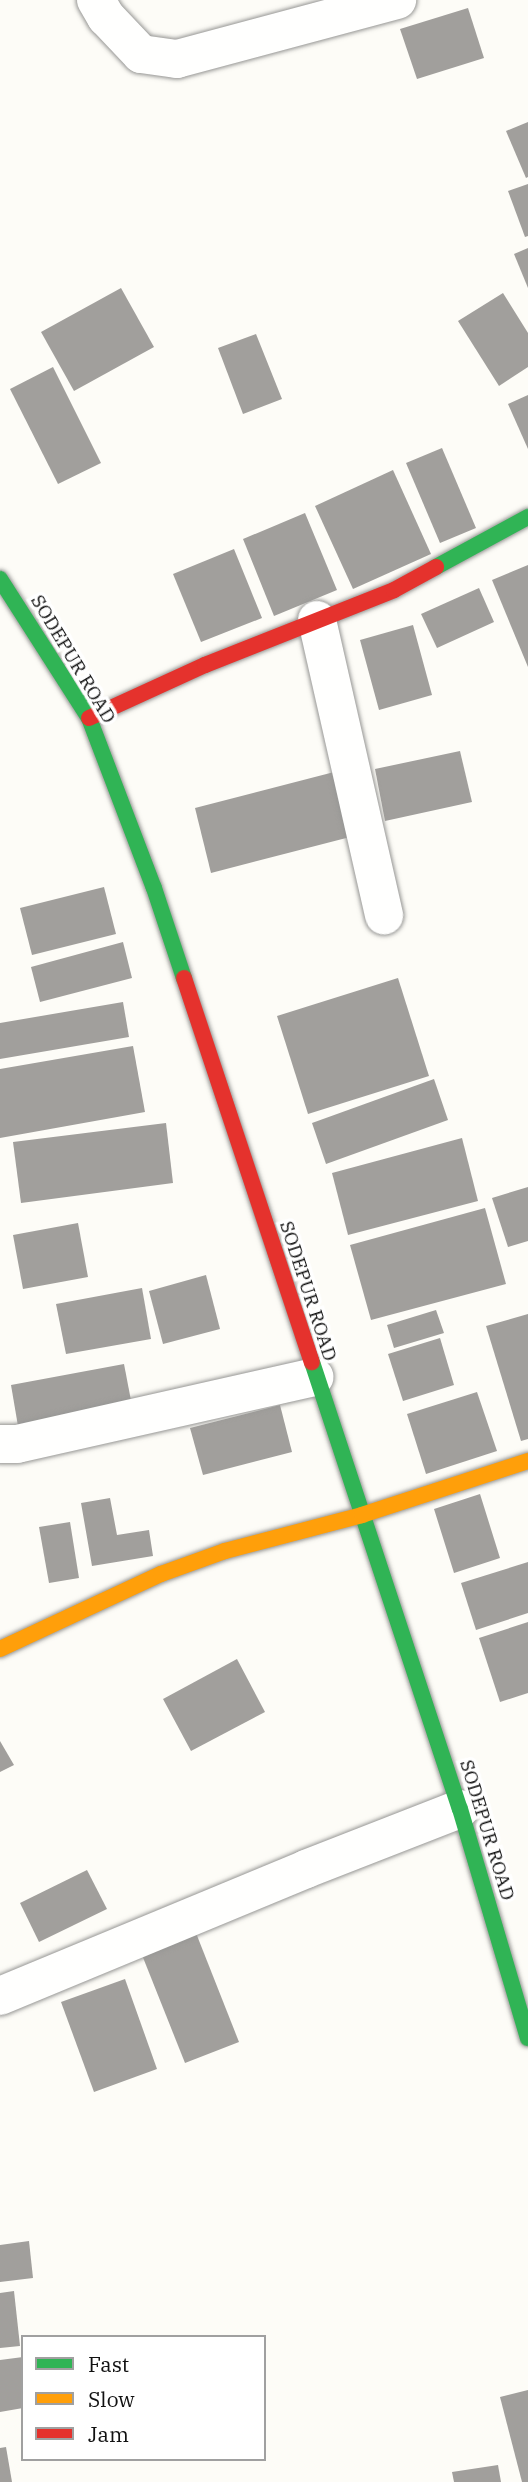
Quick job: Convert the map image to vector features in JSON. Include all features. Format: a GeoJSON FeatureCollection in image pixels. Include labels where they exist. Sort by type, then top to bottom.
{"type":"FeatureCollection","features":[{"type":"Feature","properties":{"kind":"main road"},"geometry":{"type":"LineString","coordinates":[[89,718],[205,664],[394,590],[528,517]]}},
{"type":"Feature","properties":{"kind":"main road","name":"SODEPUR ROAD"},"geometry":{"type":"LineString","coordinates":[[0,579],[89,718],[154,888],[314,1377],[460,1809],[528,2038]]}},
{"type":"Feature","properties":{"kind":"main road"},"geometry":{"type":"LineString","coordinates":[[0,1649],[161,1574],[225,1551],[362,1515],[528,1461]]}},
{"type":"Feature","properties":{"kind":"street"},"geometry":{"type":"LineString","coordinates":[[96,0],[106,17],[141,54],[177,59],[397,0]]}},
{"type":"Feature","properties":{"kind":"street"},"geometry":{"type":"LineString","coordinates":[[317,620],[384,915]]}},
{"type":"Feature","properties":{"kind":"street"},"geometry":{"type":"LineString","coordinates":[[0,1444],[18,1444],[314,1377]]}},
{"type":"Feature","properties":{"kind":"street"},"geometry":{"type":"LineString","coordinates":[[0,1996],[306,1869],[460,1809]]}},
{"type":"Feature","properties":{"kind":"building"},"geometry":{"type":"Polygon","coordinates":[[[468,8],[484,58],[417,79],[400,29],[468,8]]]}},
{"type":"Feature","properties":{"kind":"building"},"geometry":{"type":"Polygon","coordinates":[[[528,122],[528,177],[526,178],[506,131],[528,122]]]}},
{"type":"Feature","properties":{"kind":"building"},"geometry":{"type":"Polygon","coordinates":[[[528,184],[528,236],[525,237],[508,191],[528,184]]]}},
{"type":"Feature","properties":{"kind":"building"},"geometry":{"type":"Polygon","coordinates":[[[528,248],[528,288],[514,254],[528,248]]]}},
{"type":"Feature","properties":{"kind":"building"},"geometry":{"type":"Polygon","coordinates":[[[121,288],[154,347],[74,391],[41,332],[121,288]]]}},
{"type":"Feature","properties":{"kind":"building"},"geometry":{"type":"Polygon","coordinates":[[[503,293],[528,333],[528,367],[499,386],[458,321],[503,293]]]}},
{"type":"Feature","properties":{"kind":"building"},"geometry":{"type":"Polygon","coordinates":[[[256,334],[282,399],[243,414],[218,348],[256,334]]]}},
{"type":"Feature","properties":{"kind":"building"},"geometry":{"type":"Polygon","coordinates":[[[53,367],[101,463],[58,484],[10,389],[53,367]]]}},
{"type":"Feature","properties":{"kind":"building"},"geometry":{"type":"Polygon","coordinates":[[[528,395],[528,449],[508,404],[528,395]]]}},
{"type":"Feature","properties":{"kind":"building"},"geometry":{"type":"Polygon","coordinates":[[[442,448],[476,528],[440,543],[406,463],[442,448]]]}},
{"type":"Feature","properties":{"kind":"building"},"geometry":{"type":"Polygon","coordinates":[[[393,470],[431,554],[353,589],[315,506],[393,470]]]}},
{"type":"Feature","properties":{"kind":"building"},"geometry":{"type":"Polygon","coordinates":[[[305,513],[337,590],[274,616],[243,539],[305,513]]]}},
{"type":"Feature","properties":{"kind":"building"},"geometry":{"type":"Polygon","coordinates":[[[234,549],[262,618],[201,642],[173,574],[234,549]]]}},
{"type":"Feature","properties":{"kind":"building"},"geometry":{"type":"Polygon","coordinates":[[[528,565],[528,667],[492,580],[528,565]]]}},
{"type":"Feature","properties":{"kind":"building"},"geometry":{"type":"Polygon","coordinates":[[[479,588],[494,622],[437,648],[421,614],[479,588]]]}},
{"type":"Feature","properties":{"kind":"building"},"geometry":{"type":"Polygon","coordinates":[[[413,625],[432,695],[379,710],[360,640],[413,625]]]}},
{"type":"Feature","properties":{"kind":"building"},"geometry":{"type":"Polygon","coordinates":[[[460,751],[472,802],[385,821],[375,769],[460,751]]]}},
{"type":"Feature","properties":{"kind":"building"},"geometry":{"type":"Polygon","coordinates":[[[338,771],[354,836],[211,873],[195,808],[338,771]]]}},
{"type":"Feature","properties":{"kind":"building"},"geometry":{"type":"Polygon","coordinates":[[[104,887],[116,934],[32,955],[20,908],[104,887]]]}},
{"type":"Feature","properties":{"kind":"building"},"geometry":{"type":"Polygon","coordinates":[[[123,942],[132,978],[40,1002],[31,967],[123,942]]]}},
{"type":"Feature","properties":{"kind":"building"},"geometry":{"type":"Polygon","coordinates":[[[398,978],[429,1076],[308,1114],[277,1016],[398,978]]]}},
{"type":"Feature","properties":{"kind":"building"},"geometry":{"type":"Polygon","coordinates":[[[123,1002],[129,1037],[0,1059],[0,1023],[123,1002]]]}},
{"type":"Feature","properties":{"kind":"building"},"geometry":{"type":"Polygon","coordinates":[[[133,1046],[145,1112],[0,1138],[0,1069],[133,1046]]]}},
{"type":"Feature","properties":{"kind":"building"},"geometry":{"type":"Polygon","coordinates":[[[434,1079],[448,1120],[326,1164],[312,1123],[434,1079]]]}},
{"type":"Feature","properties":{"kind":"building"},"geometry":{"type":"Polygon","coordinates":[[[166,1123],[173,1183],[21,1203],[13,1142],[166,1123]]]}},
{"type":"Feature","properties":{"kind":"building"},"geometry":{"type":"Polygon","coordinates":[[[462,1138],[478,1201],[348,1235],[332,1173],[462,1138]]]}},
{"type":"Feature","properties":{"kind":"building"},"geometry":{"type":"Polygon","coordinates":[[[528,1187],[528,1241],[508,1247],[492,1198],[528,1187]]]}},
{"type":"Feature","properties":{"kind":"building"},"geometry":{"type":"Polygon","coordinates":[[[485,1208],[506,1284],[371,1320],[350,1245],[485,1208]]]}},
{"type":"Feature","properties":{"kind":"building"},"geometry":{"type":"Polygon","coordinates":[[[78,1223],[88,1277],[23,1289],[13,1235],[78,1223]]]}},
{"type":"Feature","properties":{"kind":"building"},"geometry":{"type":"Polygon","coordinates":[[[206,1275],[220,1329],[163,1344],[149,1291],[206,1275]]]}},
{"type":"Feature","properties":{"kind":"building"},"geometry":{"type":"Polygon","coordinates":[[[142,1288],[151,1339],[66,1354],[56,1304],[142,1288]]]}},
{"type":"Feature","properties":{"kind":"building"},"geometry":{"type":"Polygon","coordinates":[[[436,1310],[444,1333],[394,1348],[387,1325],[436,1310]]]}},
{"type":"Feature","properties":{"kind":"building"},"geometry":{"type":"Polygon","coordinates":[[[528,1314],[528,1439],[521,1441],[486,1326],[528,1314]]]}},
{"type":"Feature","properties":{"kind":"building"},"geometry":{"type":"Polygon","coordinates":[[[440,1338],[454,1385],[403,1401],[388,1354],[440,1338]]]}},
{"type":"Feature","properties":{"kind":"building"},"geometry":{"type":"Polygon","coordinates":[[[124,1364],[133,1411],[19,1432],[11,1385],[124,1364]]]}},
{"type":"Feature","properties":{"kind":"building"},"geometry":{"type":"Polygon","coordinates":[[[477,1392],[497,1451],[426,1474],[407,1414],[477,1392]]]}},
{"type":"Feature","properties":{"kind":"building"},"geometry":{"type":"Polygon","coordinates":[[[280,1405],[292,1452],[203,1475],[190,1428],[280,1405]]]}},
{"type":"Feature","properties":{"kind":"building"},"geometry":{"type":"Polygon","coordinates":[[[480,1494],[500,1558],[454,1573],[434,1509],[480,1494]]]}},
{"type":"Feature","properties":{"kind":"building"},"geometry":{"type":"Polygon","coordinates":[[[110,1498],[117,1535],[149,1530],[153,1556],[92,1566],[81,1503],[110,1498]]]}},
{"type":"Feature","properties":{"kind":"building"},"geometry":{"type":"Polygon","coordinates":[[[70,1522],[79,1578],[49,1583],[39,1527],[70,1522]]]}},
{"type":"Feature","properties":{"kind":"building"},"geometry":{"type":"Polygon","coordinates":[[[528,1562],[528,1613],[476,1630],[461,1583],[528,1562]]]}},
{"type":"Feature","properties":{"kind":"building"},"geometry":{"type":"Polygon","coordinates":[[[528,1622],[528,1693],[500,1702],[479,1638],[528,1622]]]}},
{"type":"Feature","properties":{"kind":"building"},"geometry":{"type":"Polygon","coordinates":[[[237,1659],[265,1712],[191,1751],[163,1699],[237,1659]]]}},
{"type":"Feature","properties":{"kind":"building"},"geometry":{"type":"Polygon","coordinates":[[[0,1741],[14,1765],[0,1772],[0,1741]]]}},
{"type":"Feature","properties":{"kind":"building"},"geometry":{"type":"Polygon","coordinates":[[[87,1870],[107,1909],[39,1942],[20,1903],[87,1870]]]}},
{"type":"Feature","properties":{"kind":"building"},"geometry":{"type":"Polygon","coordinates":[[[196,1933],[239,2042],[185,2063],[142,1955],[196,1933]]]}},
{"type":"Feature","properties":{"kind":"building"},"geometry":{"type":"Polygon","coordinates":[[[125,1979],[157,2069],[94,2092],[61,2002],[125,1979]]]}},
{"type":"Feature","properties":{"kind":"building"},"geometry":{"type":"Polygon","coordinates":[[[29,2241],[33,2278],[0,2282],[0,2245],[29,2241]]]}},
{"type":"Feature","properties":{"kind":"building"},"geometry":{"type":"Polygon","coordinates":[[[14,2291],[20,2346],[0,2348],[0,2293],[14,2291]]]}},
{"type":"Feature","properties":{"kind":"building"},"geometry":{"type":"Polygon","coordinates":[[[21,2357],[21,2408],[0,2412],[0,2360],[21,2357]]]}},
{"type":"Feature","properties":{"kind":"building"},"geometry":{"type":"Polygon","coordinates":[[[528,2390],[528,2482],[522,2482],[500,2397],[528,2390]]]}},
{"type":"Feature","properties":{"kind":"building"},"geometry":{"type":"Polygon","coordinates":[[[6,2447],[12,2482],[0,2482],[0,2448],[6,2447]]]}},
{"type":"Feature","properties":{"kind":"building"},"geometry":{"type":"Polygon","coordinates":[[[498,2465],[501,2482],[454,2482],[452,2472],[498,2465]]]}},
{"type":"Feature","properties":{"kind":"traffic: fast"},"geometry":{"type":"LineString","coordinates":[[436,567],[528,517]]}},
{"type":"Feature","properties":{"kind":"traffic: fast"},"geometry":{"type":"LineString","coordinates":[[0,579],[89,718],[154,888],[184,978]]}},
{"type":"Feature","properties":{"kind":"traffic: fast"},"geometry":{"type":"LineString","coordinates":[[312,1362],[460,1809],[528,2038]]}},
{"type":"Feature","properties":{"kind":"traffic: slow"},"geometry":{"type":"LineString","coordinates":[[0,1649],[161,1574],[225,1551],[362,1515],[528,1461]]}},
{"type":"Feature","properties":{"kind":"traffic: jam"},"geometry":{"type":"LineString","coordinates":[[89,718],[205,665],[394,590],[436,567]]}},
{"type":"Feature","properties":{"kind":"traffic: jam"},"geometry":{"type":"LineString","coordinates":[[184,978],[312,1362]]}}]}
